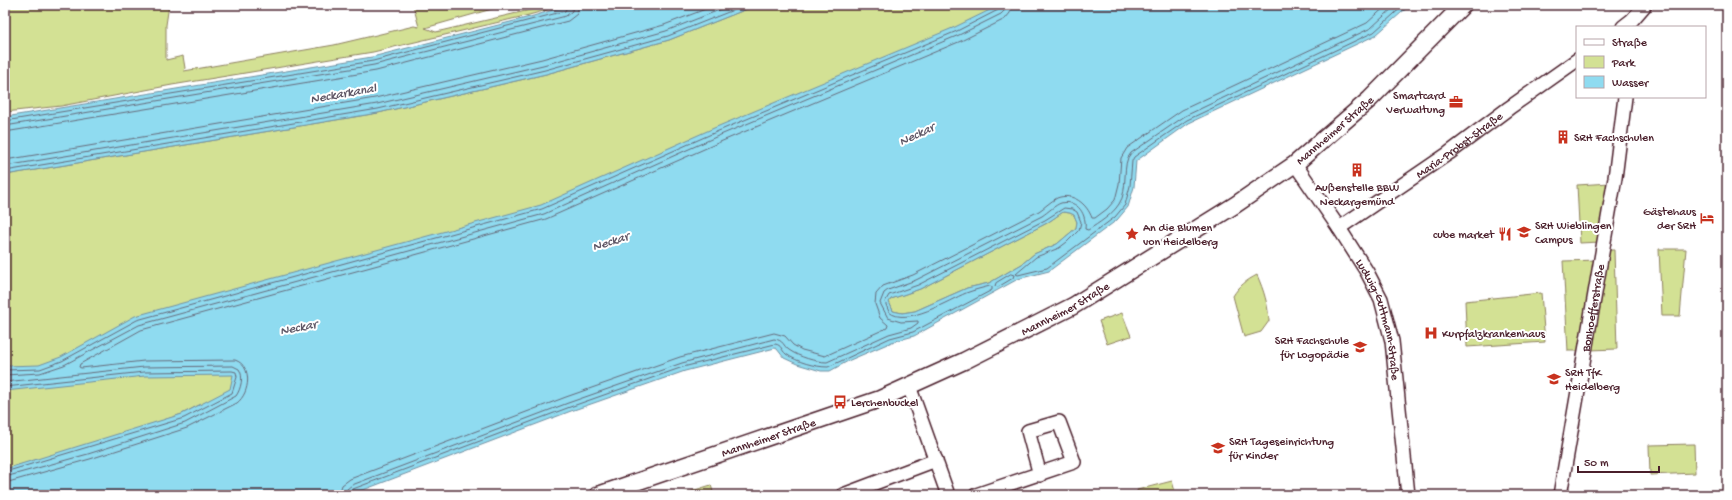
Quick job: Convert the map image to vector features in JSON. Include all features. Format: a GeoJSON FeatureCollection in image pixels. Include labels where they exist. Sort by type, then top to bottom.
{"type":"FeatureCollection","features":[{"type":"Feature","properties":{"kind":"street","name":"Mannheimer Straße"},"geometry":{"type":"LineString","coordinates":[[598,495],[880,399],[964,362],[1073,306],[1242,200],[1295,164],[1370,99],[1463,5]]}},
{"type":"Feature","properties":{"kind":"street"},"geometry":{"type":"LineString","coordinates":[[1624,26],[1632,20],[1645,5]]}},
{"type":"Feature","properties":{"kind":"street","name":"Maria-Probst-Straße"},"geometry":{"type":"LineString","coordinates":[[1339,228],[1449,153],[1576,61]]}},
{"type":"Feature","properties":{"kind":"street","name":"Bonhoefferstraße"},"geometry":{"type":"LineString","coordinates":[[1560,495],[1615,178],[1625,98]]}},
{"type":"Feature","properties":{"kind":"street","name":"Ludwig-Guttmann-Straße"},"geometry":{"type":"LineString","coordinates":[[1295,164],[1339,228],[1381,299],[1390,331],[1408,495]]}},
{"type":"Feature","properties":{"kind":"street"},"geometry":{"type":"LineString","coordinates":[[909,386],[948,495]]}},
{"type":"Feature","properties":{"kind":"street"},"geometry":{"type":"LineString","coordinates":[[843,495],[936,460]]}},
{"type":"Feature","properties":{"kind":"street"},"geometry":{"type":"LineString","coordinates":[[976,495],[1040,474]]}},
{"type":"Feature","properties":{"kind":"green space"},"geometry":{"type":"Polygon","coordinates":[[[5,5],[169,5],[166,25],[166,60],[183,56],[184,71],[334,45],[414,26],[419,27],[413,5],[506,5],[425,28],[436,32],[551,5],[565,5],[373,52],[172,85],[61,106],[5,112],[5,5]]]}},
{"type":"Feature","properties":{"kind":"green space"},"geometry":{"type":"Polygon","coordinates":[[[757,5],[1208,5],[197,406],[182,414],[96,443],[5,469],[5,175],[378,113],[546,74],[669,40],[757,5]]]}},
{"type":"Feature","properties":{"kind":"green space"},"geometry":{"type":"Polygon","coordinates":[[[1610,183],[1600,242],[1580,243],[1577,185],[1610,183]]]}},
{"type":"Feature","properties":{"kind":"green space"},"geometry":{"type":"Polygon","coordinates":[[[1063,212],[1074,215],[1077,222],[1076,228],[1057,244],[1034,254],[1022,264],[989,283],[967,288],[915,311],[902,313],[893,311],[889,302],[891,299],[920,289],[1047,223],[1063,212]]]}},
{"type":"Feature","properties":{"kind":"green space"},"geometry":{"type":"Polygon","coordinates":[[[1659,249],[1686,249],[1680,316],[1662,316],[1659,249]]]}},
{"type":"Feature","properties":{"kind":"green space"},"geometry":{"type":"Polygon","coordinates":[[[1606,250],[1614,250],[1617,349],[1590,350],[1606,250]]]}},
{"type":"Feature","properties":{"kind":"green space"},"geometry":{"type":"Polygon","coordinates":[[[1598,260],[1582,351],[1568,351],[1563,261],[1598,260]]]}},
{"type":"Feature","properties":{"kind":"green space"},"geometry":{"type":"Polygon","coordinates":[[[1257,275],[1268,309],[1269,321],[1261,332],[1244,337],[1233,296],[1238,289],[1257,275]]]}},
{"type":"Feature","properties":{"kind":"green space"},"geometry":{"type":"Polygon","coordinates":[[[1541,293],[1545,342],[1467,347],[1465,301],[1541,293]]]}},
{"type":"Feature","properties":{"kind":"green space"},"geometry":{"type":"Polygon","coordinates":[[[1122,313],[1131,336],[1107,344],[1099,321],[1122,313]]]}},
{"type":"Feature","properties":{"kind":"green space"},"geometry":{"type":"Polygon","coordinates":[[[1694,444],[1695,473],[1650,475],[1649,445],[1694,444]]]}},
{"type":"Feature","properties":{"kind":"green space"},"geometry":{"type":"Polygon","coordinates":[[[1172,481],[1176,495],[1138,495],[1137,490],[1172,481]]]}},
{"type":"Feature","properties":{"kind":"green space"},"geometry":{"type":"Polygon","coordinates":[[[711,485],[714,495],[679,495],[711,485]]]}},
{"type":"Feature","properties":{"kind":"water","name":"Neckarkanal"},"geometry":{"type":"Polygon","coordinates":[[[570,5],[757,5],[669,40],[546,74],[378,113],[5,175],[5,117],[372,57],[530,17],[570,5]]]}},
{"type":"Feature","properties":{"kind":"water","name":"Neckar"},"geometry":{"type":"Polygon","coordinates":[[[1000,5],[1410,5],[1376,35],[1189,123],[1136,161],[1134,187],[1128,207],[1117,220],[1049,271],[1018,279],[914,336],[892,342],[850,360],[830,371],[821,371],[797,364],[784,358],[775,348],[685,371],[571,411],[350,495],[5,495],[5,469],[182,414],[230,389],[233,375],[145,376],[5,391],[5,366],[39,365],[61,357],[135,316],[541,205],[714,128],[955,27],[1000,5]],[[1063,212],[1047,223],[920,289],[891,299],[889,302],[893,311],[902,313],[915,311],[967,288],[989,283],[1022,264],[1034,254],[1057,244],[1076,228],[1077,222],[1074,215],[1063,212]]]}},
{"type":"Feature","properties":{"kind":"place","name":"Smartcard Verwaltung"},"geometry":{"type":"Point","coordinates":[1456,102]}},
{"type":"Feature","properties":{"kind":"place","name":"SRH Fachschulen"},"geometry":{"type":"Point","coordinates":[1563,137]}},
{"type":"Feature","properties":{"kind":"place","name":"Außenstelle BBW Neckargemünd"},"geometry":{"type":"Point","coordinates":[1357,170]}},
{"type":"Feature","properties":{"kind":"place","name":"Gästehaus der SRH"},"geometry":{"type":"Point","coordinates":[1707,218]}},
{"type":"Feature","properties":{"kind":"place","name":"SRH Wieblingen Campus"},"geometry":{"type":"Point","coordinates":[1524,232]}},
{"type":"Feature","properties":{"kind":"place","name":"An die Blumen von Heidelberg"},"geometry":{"type":"Point","coordinates":[1132,234]}},
{"type":"Feature","properties":{"kind":"place","name":"cube market"},"geometry":{"type":"Point","coordinates":[1505,234]}},
{"type":"Feature","properties":{"kind":"place","name":"Kurpfalzkrankenhaus"},"geometry":{"type":"Point","coordinates":[1431,333]}},
{"type":"Feature","properties":{"kind":"place","name":"SRH Fachschule für Logopädie"},"geometry":{"type":"Point","coordinates":[1360,347]}},
{"type":"Feature","properties":{"kind":"place","name":"SRH TfK Heidelberg"},"geometry":{"type":"Point","coordinates":[1554,379]}},
{"type":"Feature","properties":{"kind":"place","name":"Lerchenbuckel"},"geometry":{"type":"Point","coordinates":[840,402]}},
{"type":"Feature","properties":{"kind":"place","name":"SRH Tageseinrichtung für Kinder"},"geometry":{"type":"Point","coordinates":[1218,448]}}]}
